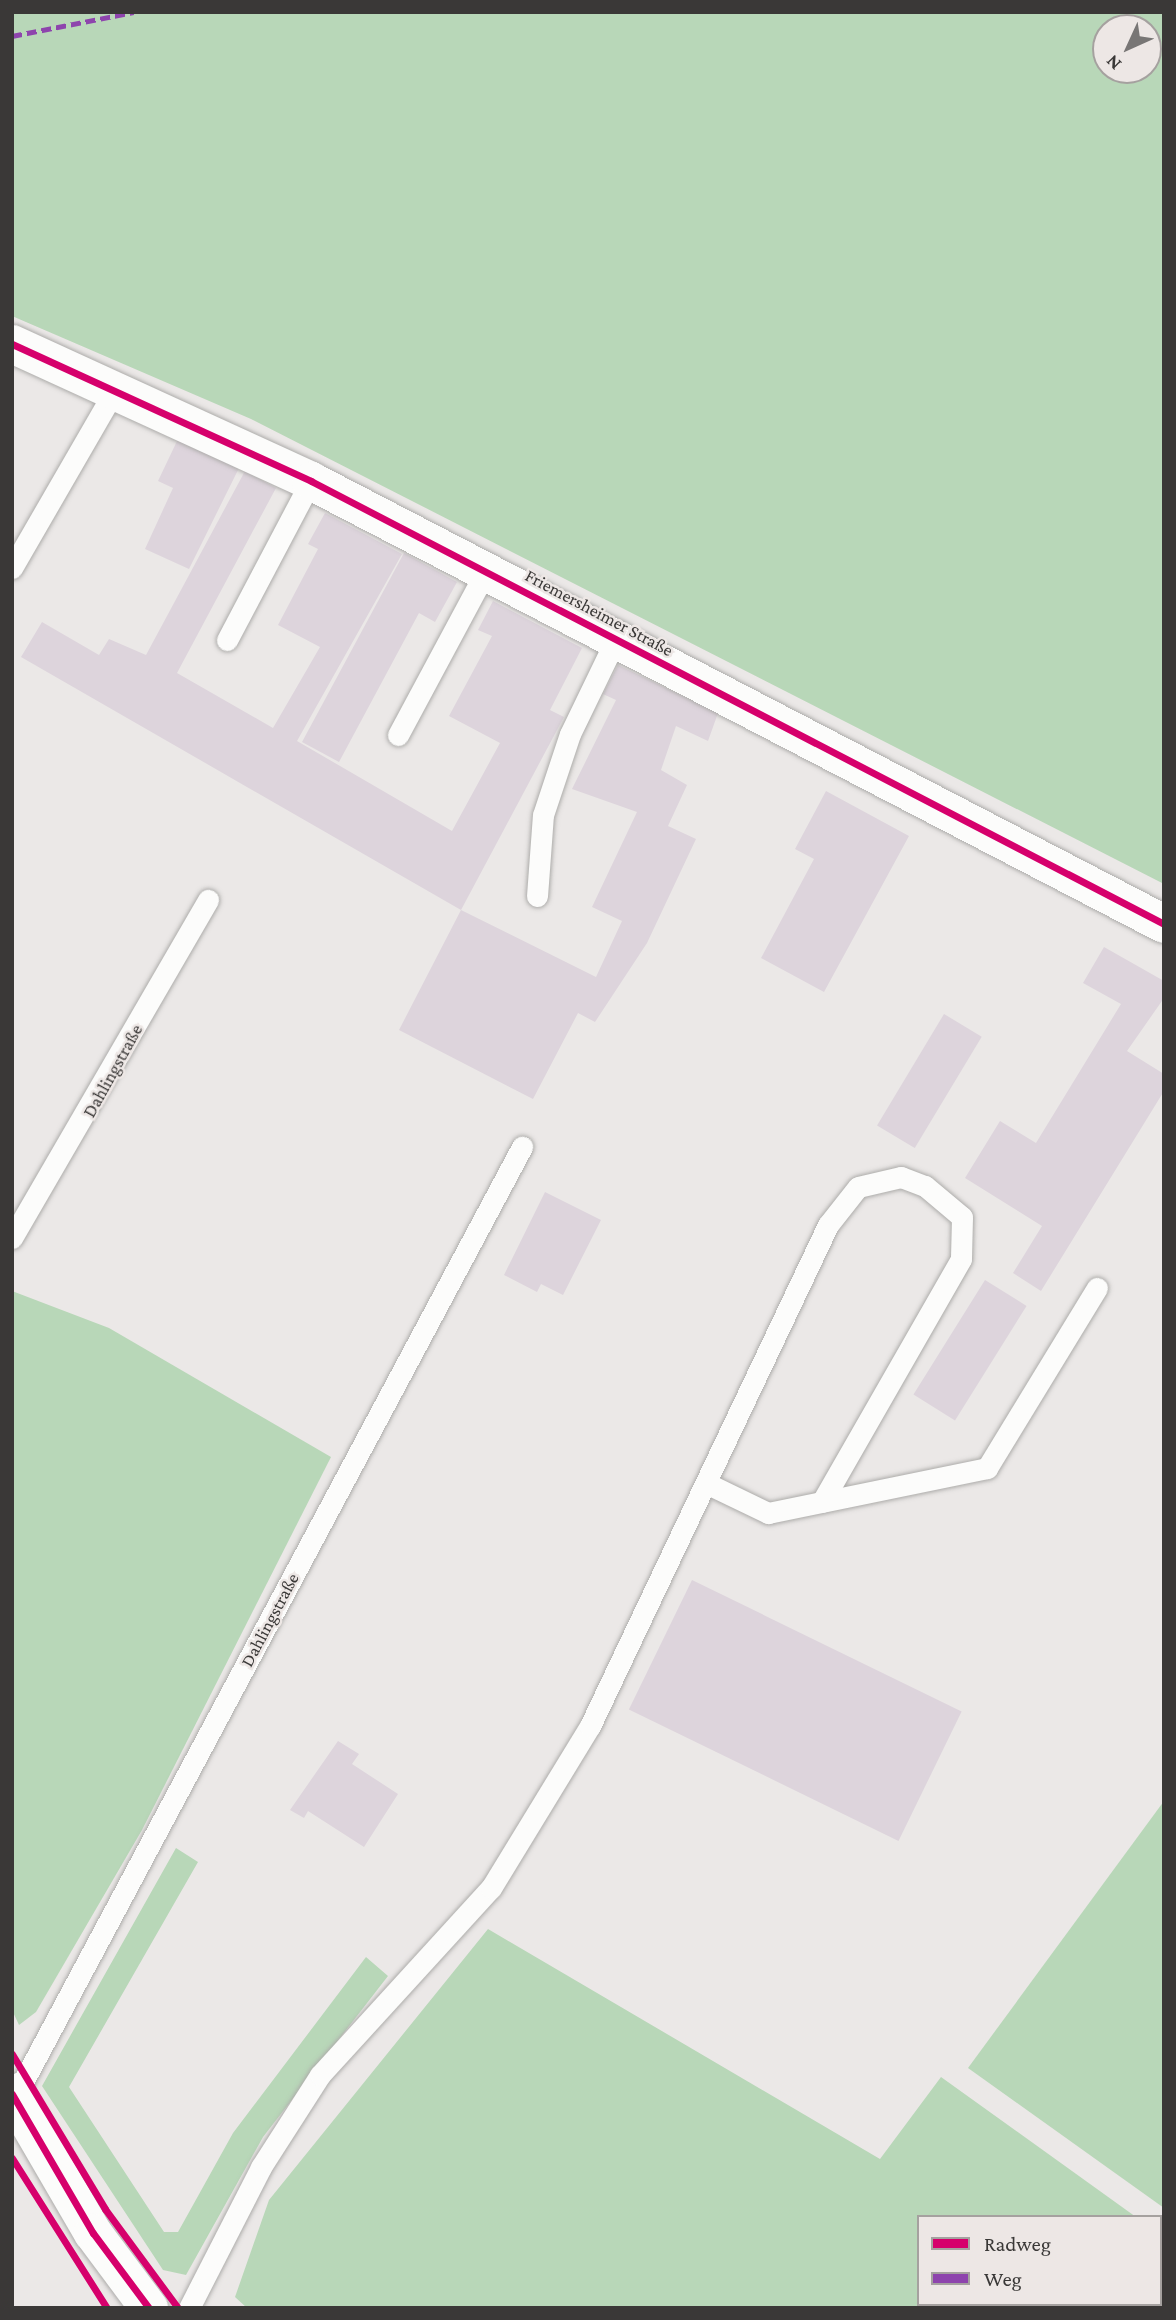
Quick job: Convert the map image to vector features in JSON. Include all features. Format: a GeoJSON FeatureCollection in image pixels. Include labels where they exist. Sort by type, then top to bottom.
{"type":"FeatureCollection","features":[{"type":"Feature","properties":{"kind":"street","name":"Friemersheimer Straße"},"geometry":{"type":"LineString","coordinates":[[12,344],[311,481],[1164,924]]}},
{"type":"Feature","properties":{"kind":"street"},"geometry":{"type":"LineString","coordinates":[[12,2094],[93,2233],[149,2308]]}},
{"type":"Feature","properties":{"kind":"lane"},"geometry":{"type":"LineString","coordinates":[[12,568],[114,391]]}},
{"type":"Feature","properties":{"kind":"lane"},"geometry":{"type":"LineString","coordinates":[[227,640],[311,481]]}},
{"type":"Feature","properties":{"kind":"lane"},"geometry":{"type":"LineString","coordinates":[[398,735],[486,571]]}},
{"type":"Feature","properties":{"kind":"lane"},"geometry":{"type":"LineString","coordinates":[[537,896],[543,815],[570,734],[616,639]]}},
{"type":"Feature","properties":{"kind":"lane","name":"Dahlingstraße"},"geometry":{"type":"LineString","coordinates":[[12,1238],[208,900]]}},
{"type":"Feature","properties":{"kind":"lane","name":"Dahlingstraße"},"geometry":{"type":"LineString","coordinates":[[12,2086],[31,2068],[522,1147]]}},
{"type":"Feature","properties":{"kind":"lane"},"geometry":{"type":"LineString","coordinates":[[189,2308],[261,2167],[320,2075],[491,1888],[590,1726],[708,1484],[828,1225],[858,1187],[901,1177],[925,1186],[962,1217],[966,1234],[961,1259],[822,1502]]}},
{"type":"Feature","properties":{"kind":"lane"},"geometry":{"type":"LineString","coordinates":[[708,1484],[768,1513],[987,1468],[1097,1288]]}},
{"type":"Feature","properties":{"kind":"green space"},"geometry":{"type":"Polygon","coordinates":[[[12,12],[1164,12],[1164,884],[251,419],[12,316],[12,12]]]}},
{"type":"Feature","properties":{"kind":"green space"},"geometry":{"type":"Polygon","coordinates":[[[12,1291],[109,1328],[331,1457],[142,1830],[36,2012],[19,2025],[12,2010],[12,1291]]]}},
{"type":"Feature","properties":{"kind":"green space"},"geometry":{"type":"Polygon","coordinates":[[[1164,1801],[1164,2208],[968,2068],[1164,1801]]]}},
{"type":"Feature","properties":{"kind":"green space"},"geometry":{"type":"Polygon","coordinates":[[[176,1848],[198,1862],[69,2087],[164,2232],[178,2232],[233,2133],[366,1957],[388,1976],[263,2137],[186,2275],[163,2270],[42,2086],[176,1848]]]}},
{"type":"Feature","properties":{"kind":"green space"},"geometry":{"type":"Polygon","coordinates":[[[488,1929],[880,2159],[941,2077],[1133,2215],[917,2215],[917,2306],[1162,2306],[1162,2272],[1164,2308],[247,2308],[235,2297],[269,2200],[488,1929]]]}},
{"type":"Feature","properties":{"kind":"building"},"geometry":{"type":"Polygon","coordinates":[[[178,439],[239,468],[189,569],[145,549],[173,488],[158,481],[178,439]]]}},
{"type":"Feature","properties":{"kind":"building"},"geometry":{"type":"Polygon","coordinates":[[[245,471],[276,488],[177,673],[273,728],[320,647],[278,625],[318,549],[308,544],[325,513],[402,554],[297,741],[452,831],[500,743],[449,716],[492,636],[478,630],[493,601],[582,648],[550,710],[564,717],[461,910],[21,657],[42,622],[99,655],[109,639],[146,655],[245,471]]]}},
{"type":"Feature","properties":{"kind":"building"},"geometry":{"type":"Polygon","coordinates":[[[404,553],[457,582],[435,622],[419,613],[339,762],[302,742],[404,553]]]}},
{"type":"Feature","properties":{"kind":"building"},"geometry":{"type":"Polygon","coordinates":[[[618,665],[718,713],[708,741],[676,726],[661,770],[687,785],[668,826],[696,839],[647,943],[595,1022],[578,1013],[533,1099],[399,1030],[461,910],[596,977],[622,921],[592,907],[637,812],[572,789],[616,700],[603,694],[618,665]]]}},
{"type":"Feature","properties":{"kind":"building"},"geometry":{"type":"Polygon","coordinates":[[[826,791],[909,836],[824,992],[761,958],[814,859],[795,849],[826,791]]]}},
{"type":"Feature","properties":{"kind":"building"},"geometry":{"type":"Polygon","coordinates":[[[1104,947],[1164,981],[1164,998],[1127,1051],[1164,1074],[1164,1091],[1041,1291],[1013,1273],[1042,1226],[965,1178],[1000,1121],[1036,1143],[1121,1004],[1083,983],[1104,947]]]}},
{"type":"Feature","properties":{"kind":"building"},"geometry":{"type":"Polygon","coordinates":[[[944,1014],[982,1037],[915,1148],[877,1125],[944,1014]]]}},
{"type":"Feature","properties":{"kind":"building"},"geometry":{"type":"Polygon","coordinates":[[[545,1192],[601,1220],[563,1295],[541,1284],[537,1292],[504,1275],[545,1192]]]}},
{"type":"Feature","properties":{"kind":"building"},"geometry":{"type":"Polygon","coordinates":[[[985,1280],[1027,1306],[955,1420],[913,1394],[985,1280]]]}},
{"type":"Feature","properties":{"kind":"building"},"geometry":{"type":"Polygon","coordinates":[[[692,1580],[962,1712],[899,1841],[629,1709],[692,1580]]]}},
{"type":"Feature","properties":{"kind":"building"},"geometry":{"type":"Polygon","coordinates":[[[338,1741],[359,1754],[352,1764],[398,1794],[364,1847],[308,1811],[304,1818],[290,1810],[338,1741]]]}},
{"type":"Feature","properties":{"kind":"marked path"},"geometry":{"type":"LineString","coordinates":[[12,36],[134,12]]}},
{"type":"Feature","properties":{"kind":"cycle path"},"geometry":{"type":"LineString","coordinates":[[12,344],[311,481],[1164,924]]}},
{"type":"Feature","properties":{"kind":"cycle path"},"geometry":{"type":"LineString","coordinates":[[12,2054],[105,2209],[178,2308]]}},
{"type":"Feature","properties":{"kind":"cycle path"},"geometry":{"type":"LineString","coordinates":[[12,2094],[93,2233],[149,2308]]}},
{"type":"Feature","properties":{"kind":"cycle path"},"geometry":{"type":"LineString","coordinates":[[12,2158],[107,2308]]}}]}
